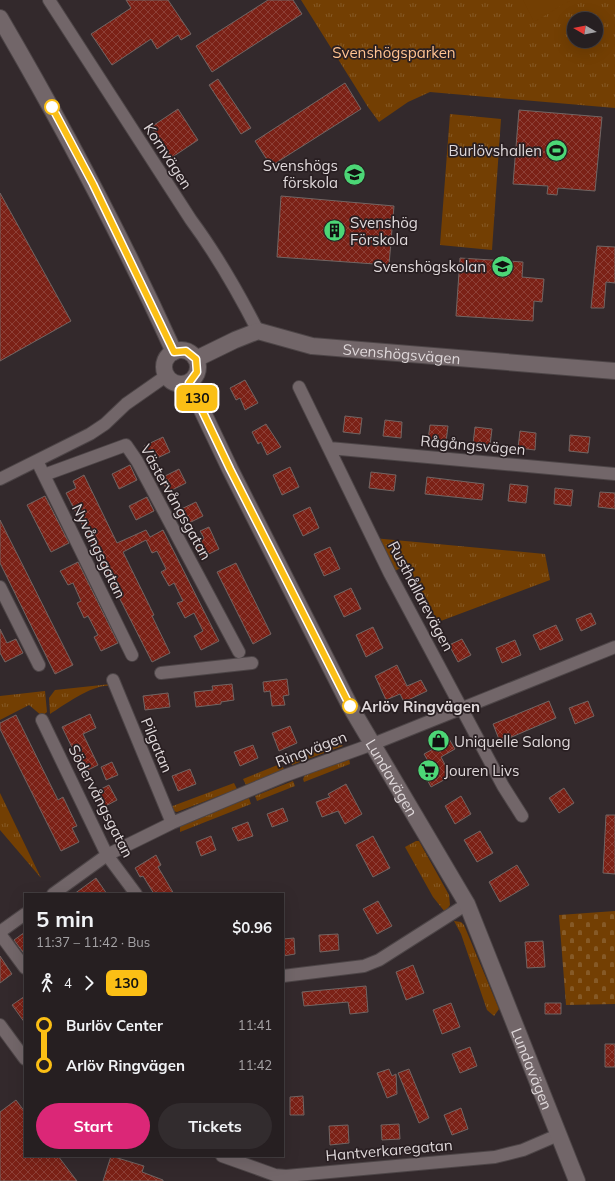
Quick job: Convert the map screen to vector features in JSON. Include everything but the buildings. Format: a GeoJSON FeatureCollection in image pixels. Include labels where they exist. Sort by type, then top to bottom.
{"type":"FeatureCollection","features":[{"type":"Feature","properties":{"kind":"main road"},"geometry":{"type":"LineString","coordinates":[[0,18],[52,107],[93,184],[174,352]]}},
{"type":"Feature","properties":{"kind":"main road"},"geometry":{"type":"LineString","coordinates":[[196,359],[235,340],[258,331]]}},
{"type":"Feature","properties":{"kind":"main road","name":"Svenshögsvägen"},"geometry":{"type":"LineString","coordinates":[[258,331],[312,346],[615,371]]}},
{"type":"Feature","properties":{"kind":"main road"},"geometry":{"type":"LineString","coordinates":[[186,351],[196,359],[197,372],[189,383],[174,383],[166,376],[164,370],[166,360],[174,352],[186,351]]}},
{"type":"Feature","properties":{"kind":"main road","name":"Lundavägen"},"geometry":{"type":"LineString","coordinates":[[189,383],[230,469],[346,700],[467,904],[577,1181]]}},
{"type":"Feature","properties":{"kind":"street","name":"Kornvägen"},"geometry":{"type":"LineString","coordinates":[[49,0],[191,220],[214,253],[237,290],[258,331]]}},
{"type":"Feature","properties":{"kind":"street"},"geometry":{"type":"LineString","coordinates":[[0,479],[90,434],[105,424],[126,404],[166,376]]}},
{"type":"Feature","properties":{"kind":"street","name":"Rusthållarevägen"},"geometry":{"type":"LineString","coordinates":[[298,387],[390,574],[463,708],[503,786],[522,816]]}},
{"type":"Feature","properties":{"kind":"street","name":"Västervångsgatan"},"geometry":{"type":"LineString","coordinates":[[44,475],[126,445],[239,652]]}},
{"type":"Feature","properties":{"kind":"street","name":"Rågångsvägen"},"geometry":{"type":"LineString","coordinates":[[329,448],[615,474]]}},
{"type":"Feature","properties":{"kind":"street","name":"Nyvångsgatan"},"geometry":{"type":"LineString","coordinates":[[37,461],[132,655]]}},
{"type":"Feature","properties":{"kind":"street"},"geometry":{"type":"LineString","coordinates":[[0,587],[39,665]]}},
{"type":"Feature","properties":{"kind":"street","name":"Ringvägen"},"geometry":{"type":"LineString","coordinates":[[54,893],[107,855],[172,823],[284,776],[350,750],[373,744],[615,647]]}},
{"type":"Feature","properties":{"kind":"street"},"geometry":{"type":"LineString","coordinates":[[161,673],[252,663]]}},
{"type":"Feature","properties":{"kind":"street","name":"Pilgatan"},"geometry":{"type":"LineString","coordinates":[[113,680],[172,823]]}},
{"type":"Feature","properties":{"kind":"street","name":"Södervångsgatan"},"geometry":{"type":"LineString","coordinates":[[42,720],[107,855],[135,893]]}},
{"type":"Feature","properties":{"kind":"street"},"geometry":{"type":"LineString","coordinates":[[284,976],[364,966],[379,960],[467,904]]}},
{"type":"Feature","properties":{"kind":"street"},"geometry":{"type":"LineString","coordinates":[[24,915],[0,933],[24,967]]}},
{"type":"Feature","properties":{"kind":"street"},"geometry":{"type":"LineString","coordinates":[[0,1025],[24,1058]]}},
{"type":"Feature","properties":{"kind":"street","name":"Hantverkaregatan"},"geometry":{"type":"LineString","coordinates":[[225,1157],[275,1175],[286,1176],[494,1157],[523,1150],[558,1136]]}},
{"type":"Feature","properties":{"kind":"green space","name":"Svenshögsparken"},"geometry":{"type":"Polygon","coordinates":[[[301,0],[615,0],[615,108],[430,92],[408,102],[379,122],[301,0]]]}},
{"type":"Feature","properties":{"kind":"green space"},"geometry":{"type":"Polygon","coordinates":[[[523,0],[571,0],[534,22],[523,0]]]}},
{"type":"Feature","properties":{"kind":"green space"},"geometry":{"type":"Polygon","coordinates":[[[450,114],[501,119],[492,250],[440,245],[450,114]]]}},
{"type":"Feature","properties":{"kind":"green space"},"geometry":{"type":"Polygon","coordinates":[[[373,538],[545,554],[550,580],[438,622],[407,564],[390,574],[373,538]]]}},
{"type":"Feature","properties":{"kind":"green space"},"geometry":{"type":"Polygon","coordinates":[[[111,684],[111,686],[104,686],[88,691],[50,714],[49,698],[55,690],[111,684]]]}},
{"type":"Feature","properties":{"kind":"green space"},"geometry":{"type":"Polygon","coordinates":[[[45,691],[47,712],[42,716],[29,705],[0,720],[0,696],[45,691]]]}},
{"type":"Feature","properties":{"kind":"green space"},"geometry":{"type":"Polygon","coordinates":[[[338,741],[343,746],[292,765],[290,760],[338,741]]]}},
{"type":"Feature","properties":{"kind":"green space"},"geometry":{"type":"Polygon","coordinates":[[[349,758],[350,764],[304,782],[303,779],[305,775],[349,758]]]}},
{"type":"Feature","properties":{"kind":"green space"},"geometry":{"type":"Polygon","coordinates":[[[280,764],[285,770],[246,785],[243,779],[280,764]]]}},
{"type":"Feature","properties":{"kind":"green space"},"geometry":{"type":"Polygon","coordinates":[[[293,781],[295,786],[257,801],[255,796],[293,781]]]}},
{"type":"Feature","properties":{"kind":"green space"},"geometry":{"type":"Polygon","coordinates":[[[234,783],[237,789],[177,812],[173,811],[170,807],[234,783]]]}},
{"type":"Feature","properties":{"kind":"green space"},"geometry":{"type":"Polygon","coordinates":[[[0,793],[41,878],[0,830],[0,793]]]}},
{"type":"Feature","properties":{"kind":"green space"},"geometry":{"type":"Polygon","coordinates":[[[249,798],[251,804],[180,832],[180,826],[249,798]]]}},
{"type":"Feature","properties":{"kind":"green space"},"geometry":{"type":"Polygon","coordinates":[[[419,841],[449,895],[450,905],[445,912],[433,897],[405,847],[419,841]]]}},
{"type":"Feature","properties":{"kind":"green space"},"geometry":{"type":"Polygon","coordinates":[[[615,911],[615,1004],[566,1005],[559,915],[615,911]]]}},
{"type":"Feature","properties":{"kind":"green space"},"geometry":{"type":"Polygon","coordinates":[[[454,921],[461,922],[464,925],[499,1009],[494,1016],[487,1010],[461,934],[454,921]]]}},
{"type":"Feature","properties":{"kind":"bus line","name":"130"},"geometry":{"type":"LineString","coordinates":[[52,107],[93,184],[174,352],[182,350],[186,351],[190,353],[198,363],[197,372],[193,380],[189,383],[230,469],[350,706]]}},
{"type":"Feature","properties":{"kind":"place","name":"Burlövshallen"},"geometry":{"type":"Point","coordinates":[557,150]}},
{"type":"Feature","properties":{"kind":"place","name":"Svenshögs förskola"},"geometry":{"type":"Point","coordinates":[354,174]}},
{"type":"Feature","properties":{"kind":"place","name":"Svenshög Förskola"},"geometry":{"type":"Point","coordinates":[335,231]}},
{"type":"Feature","properties":{"kind":"place","name":"Svenshögskolan"},"geometry":{"type":"Point","coordinates":[502,266]}},
{"type":"Feature","properties":{"kind":"place","name":"Arlöv Ringvägen"},"geometry":{"type":"Point","coordinates":[350,706]}},
{"type":"Feature","properties":{"kind":"place","name":"Uniquelle Salong"},"geometry":{"type":"Point","coordinates":[439,741]}},
{"type":"Feature","properties":{"kind":"place","name":"Jouren Livs"},"geometry":{"type":"Point","coordinates":[428,770]}}]}
